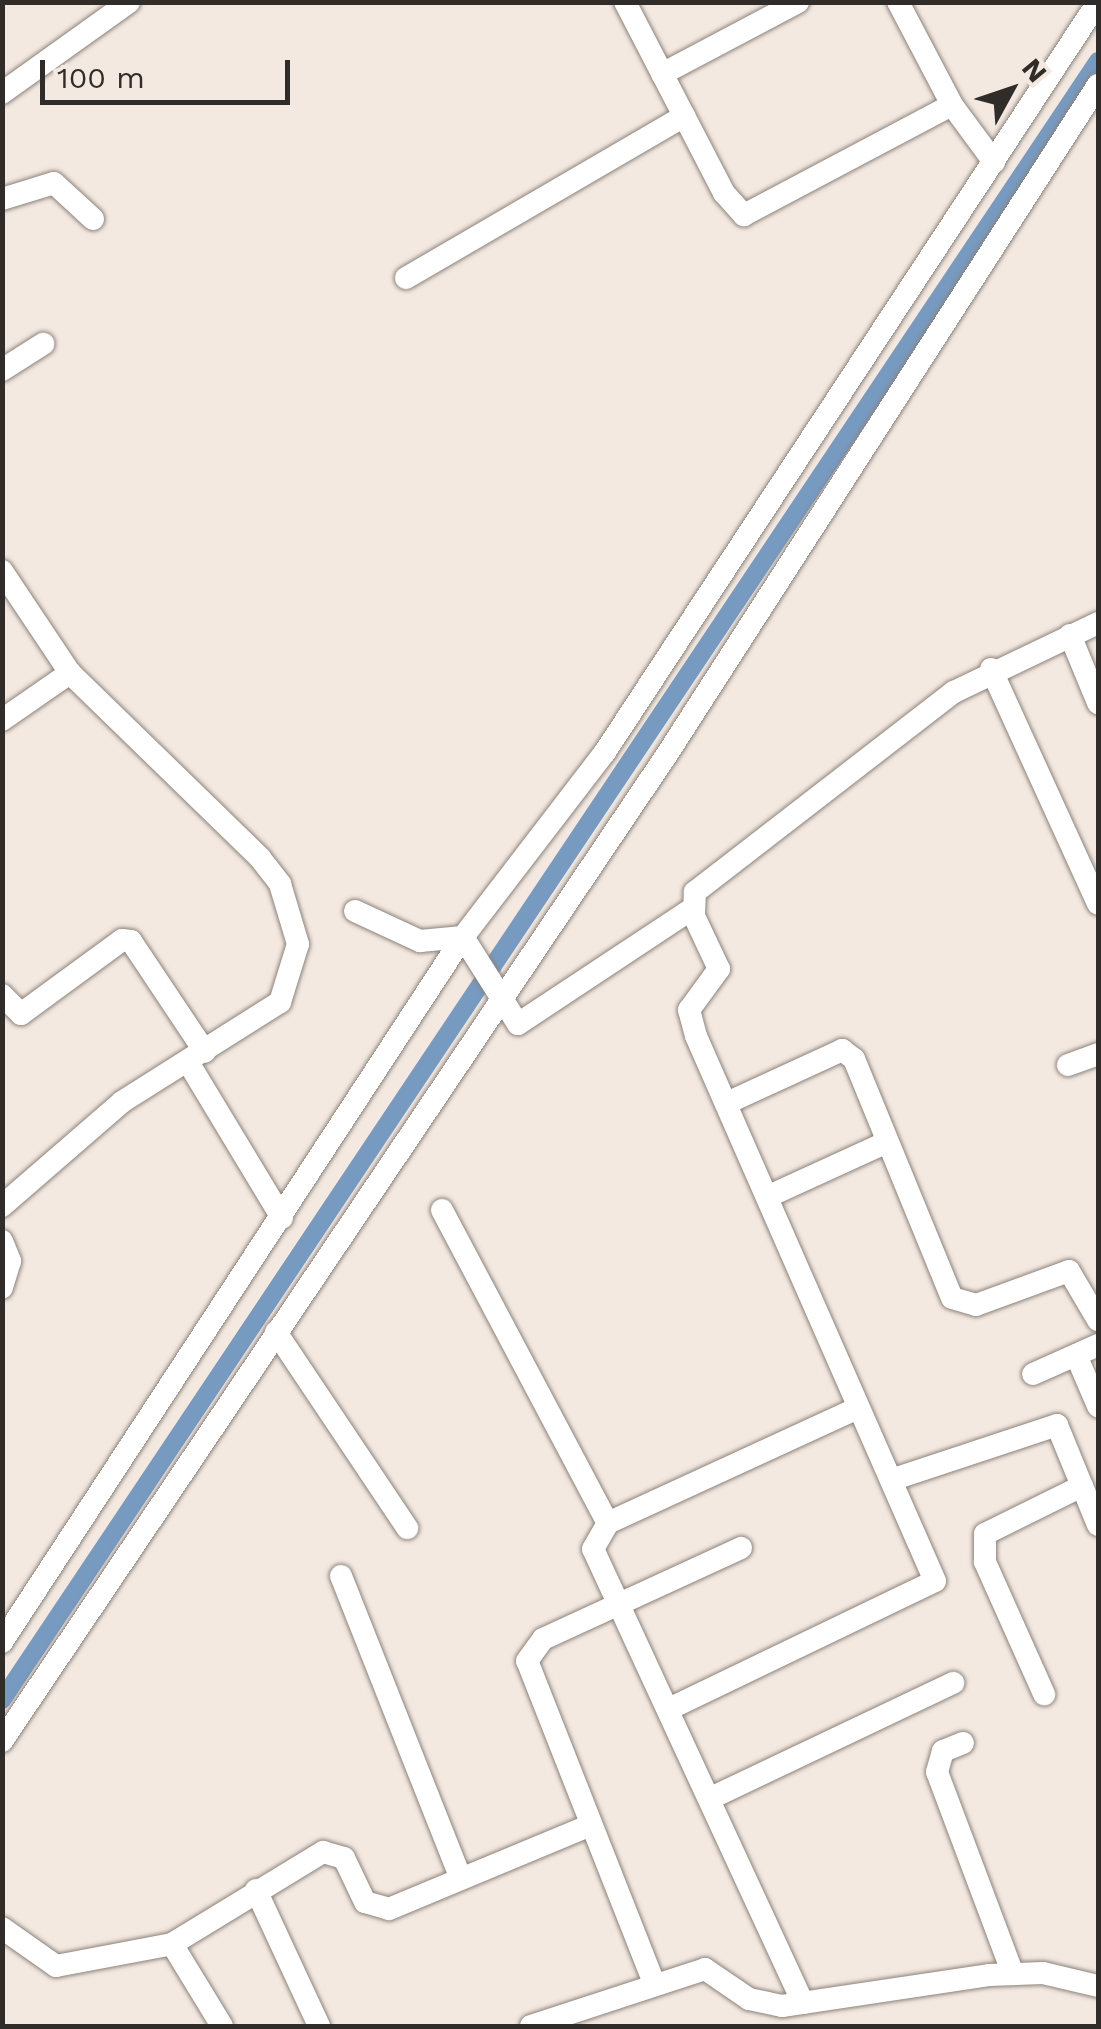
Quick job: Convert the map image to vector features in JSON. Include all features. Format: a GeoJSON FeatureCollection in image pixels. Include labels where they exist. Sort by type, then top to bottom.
{"type":"FeatureCollection","features":[{"type":"Feature","properties":{"kind":"street"},"geometry":{"type":"LineString","coordinates":[[2,92],[128,2]]}},
{"type":"Feature","properties":{"kind":"street"},"geometry":{"type":"LineString","coordinates":[[625,2],[684,116],[744,215],[952,106]]}},
{"type":"Feature","properties":{"kind":"street"},"geometry":{"type":"LineString","coordinates":[[662,74],[798,2]]}},
{"type":"Feature","properties":{"kind":"street"},"geometry":{"type":"LineString","coordinates":[[898,2],[952,106],[994,162]]}},
{"type":"Feature","properties":{"kind":"street"},"geometry":{"type":"LineString","coordinates":[[2,1642],[466,942],[604,752],[1098,2]]}},
{"type":"Feature","properties":{"kind":"street"},"geometry":{"type":"LineString","coordinates":[[2,1741],[818,510],[944,336],[1098,85]]}},
{"type":"Feature","properties":{"kind":"street"},"geometry":{"type":"LineString","coordinates":[[406,278],[684,116]]}},
{"type":"Feature","properties":{"kind":"street"},"geometry":{"type":"LineString","coordinates":[[2,199],[54,184],[93,219]]}},
{"type":"Feature","properties":{"kind":"street"},"geometry":{"type":"LineString","coordinates":[[2,370],[43,344]]}},
{"type":"Feature","properties":{"kind":"street"},"geometry":{"type":"LineString","coordinates":[[2,571],[70,673],[260,858],[294,916],[296,972],[280,1002],[122,1102],[2,1206]]}},
{"type":"Feature","properties":{"kind":"street"},"geometry":{"type":"LineString","coordinates":[[466,942],[496,997],[518,1024],[532,1020],[692,908],[702,884],[990,670],[1098,624]]}},
{"type":"Feature","properties":{"kind":"street"},"geometry":{"type":"LineString","coordinates":[[1070,635],[1098,703]]}},
{"type":"Feature","properties":{"kind":"street"},"geometry":{"type":"LineString","coordinates":[[990,670],[1098,904]]}},
{"type":"Feature","properties":{"kind":"street"},"geometry":{"type":"LineString","coordinates":[[2,720],[70,673]]}},
{"type":"Feature","properties":{"kind":"street"},"geometry":{"type":"LineString","coordinates":[[669,1710],[935,1581],[856,1409],[689,1010],[719,969],[692,908]]}},
{"type":"Feature","properties":{"kind":"street"},"geometry":{"type":"LineString","coordinates":[[355,911],[420,941],[466,942]]}},
{"type":"Feature","properties":{"kind":"street"},"geometry":{"type":"LineString","coordinates":[[2,995],[21,1014],[122,940],[130,942],[197,1057],[282,1218]]}},
{"type":"Feature","properties":{"kind":"street"},"geometry":{"type":"LineString","coordinates":[[726,1103],[842,1050],[854,1060],[952,1298],[976,1306],[1069,1271],[1098,1320]]}},
{"type":"Feature","properties":{"kind":"street"},"geometry":{"type":"LineString","coordinates":[[1068,1065],[1098,1054]]}},
{"type":"Feature","properties":{"kind":"street"},"geometry":{"type":"LineString","coordinates":[[767,1197],[886,1142]]}},
{"type":"Feature","properties":{"kind":"street"},"geometry":{"type":"LineString","coordinates":[[442,1210],[608,1523]]}},
{"type":"Feature","properties":{"kind":"street"},"geometry":{"type":"LineString","coordinates":[[2,1241],[10,1279],[2,1288]]}},
{"type":"Feature","properties":{"kind":"street"},"geometry":{"type":"LineString","coordinates":[[276,1332],[407,1528]]}},
{"type":"Feature","properties":{"kind":"street"},"geometry":{"type":"LineString","coordinates":[[1033,1374],[1098,1345]]}},
{"type":"Feature","properties":{"kind":"street"},"geometry":{"type":"LineString","coordinates":[[1076,1355],[1098,1406]]}},
{"type":"Feature","properties":{"kind":"street"},"geometry":{"type":"LineString","coordinates":[[803,2003],[713,1797],[593,1549],[608,1523],[856,1409]]}},
{"type":"Feature","properties":{"kind":"street"},"geometry":{"type":"LineString","coordinates":[[891,1480],[1057,1425],[1098,1525]]}},
{"type":"Feature","properties":{"kind":"street"},"geometry":{"type":"LineString","coordinates":[[1044,1694],[985,1562],[985,1534],[1082,1486]]}},
{"type":"Feature","properties":{"kind":"street"},"geometry":{"type":"LineString","coordinates":[[654,1983],[528,1661],[543,1639],[621,1608],[742,1548]]}},
{"type":"Feature","properties":{"kind":"street"},"geometry":{"type":"LineString","coordinates":[[341,1576],[460,1876]]}},
{"type":"Feature","properties":{"kind":"street"},"geometry":{"type":"LineString","coordinates":[[713,1797],[952,1683]]}},
{"type":"Feature","properties":{"kind":"street"},"geometry":{"type":"LineString","coordinates":[[964,1743],[943,1751],[937,1772],[1012,1974]]}},
{"type":"Feature","properties":{"kind":"street"},"geometry":{"type":"LineString","coordinates":[[2,1928],[56,1966],[172,1944],[256,1890],[335,1850],[376,1910],[590,1825]]}},
{"type":"Feature","properties":{"kind":"street"},"geometry":{"type":"LineString","coordinates":[[256,1890],[319,2026]]}},
{"type":"Feature","properties":{"kind":"street"},"geometry":{"type":"LineString","coordinates":[[172,1944],[222,2026]]}},
{"type":"Feature","properties":{"kind":"street"},"geometry":{"type":"LineString","coordinates":[[531,2026],[705,1969],[749,2000],[803,2003],[1012,1974],[1098,1986]]}},
{"type":"Feature","properties":{"kind":"waterway"},"geometry":{"type":"LineString","coordinates":[[2,1700],[1098,61]]}}]}
